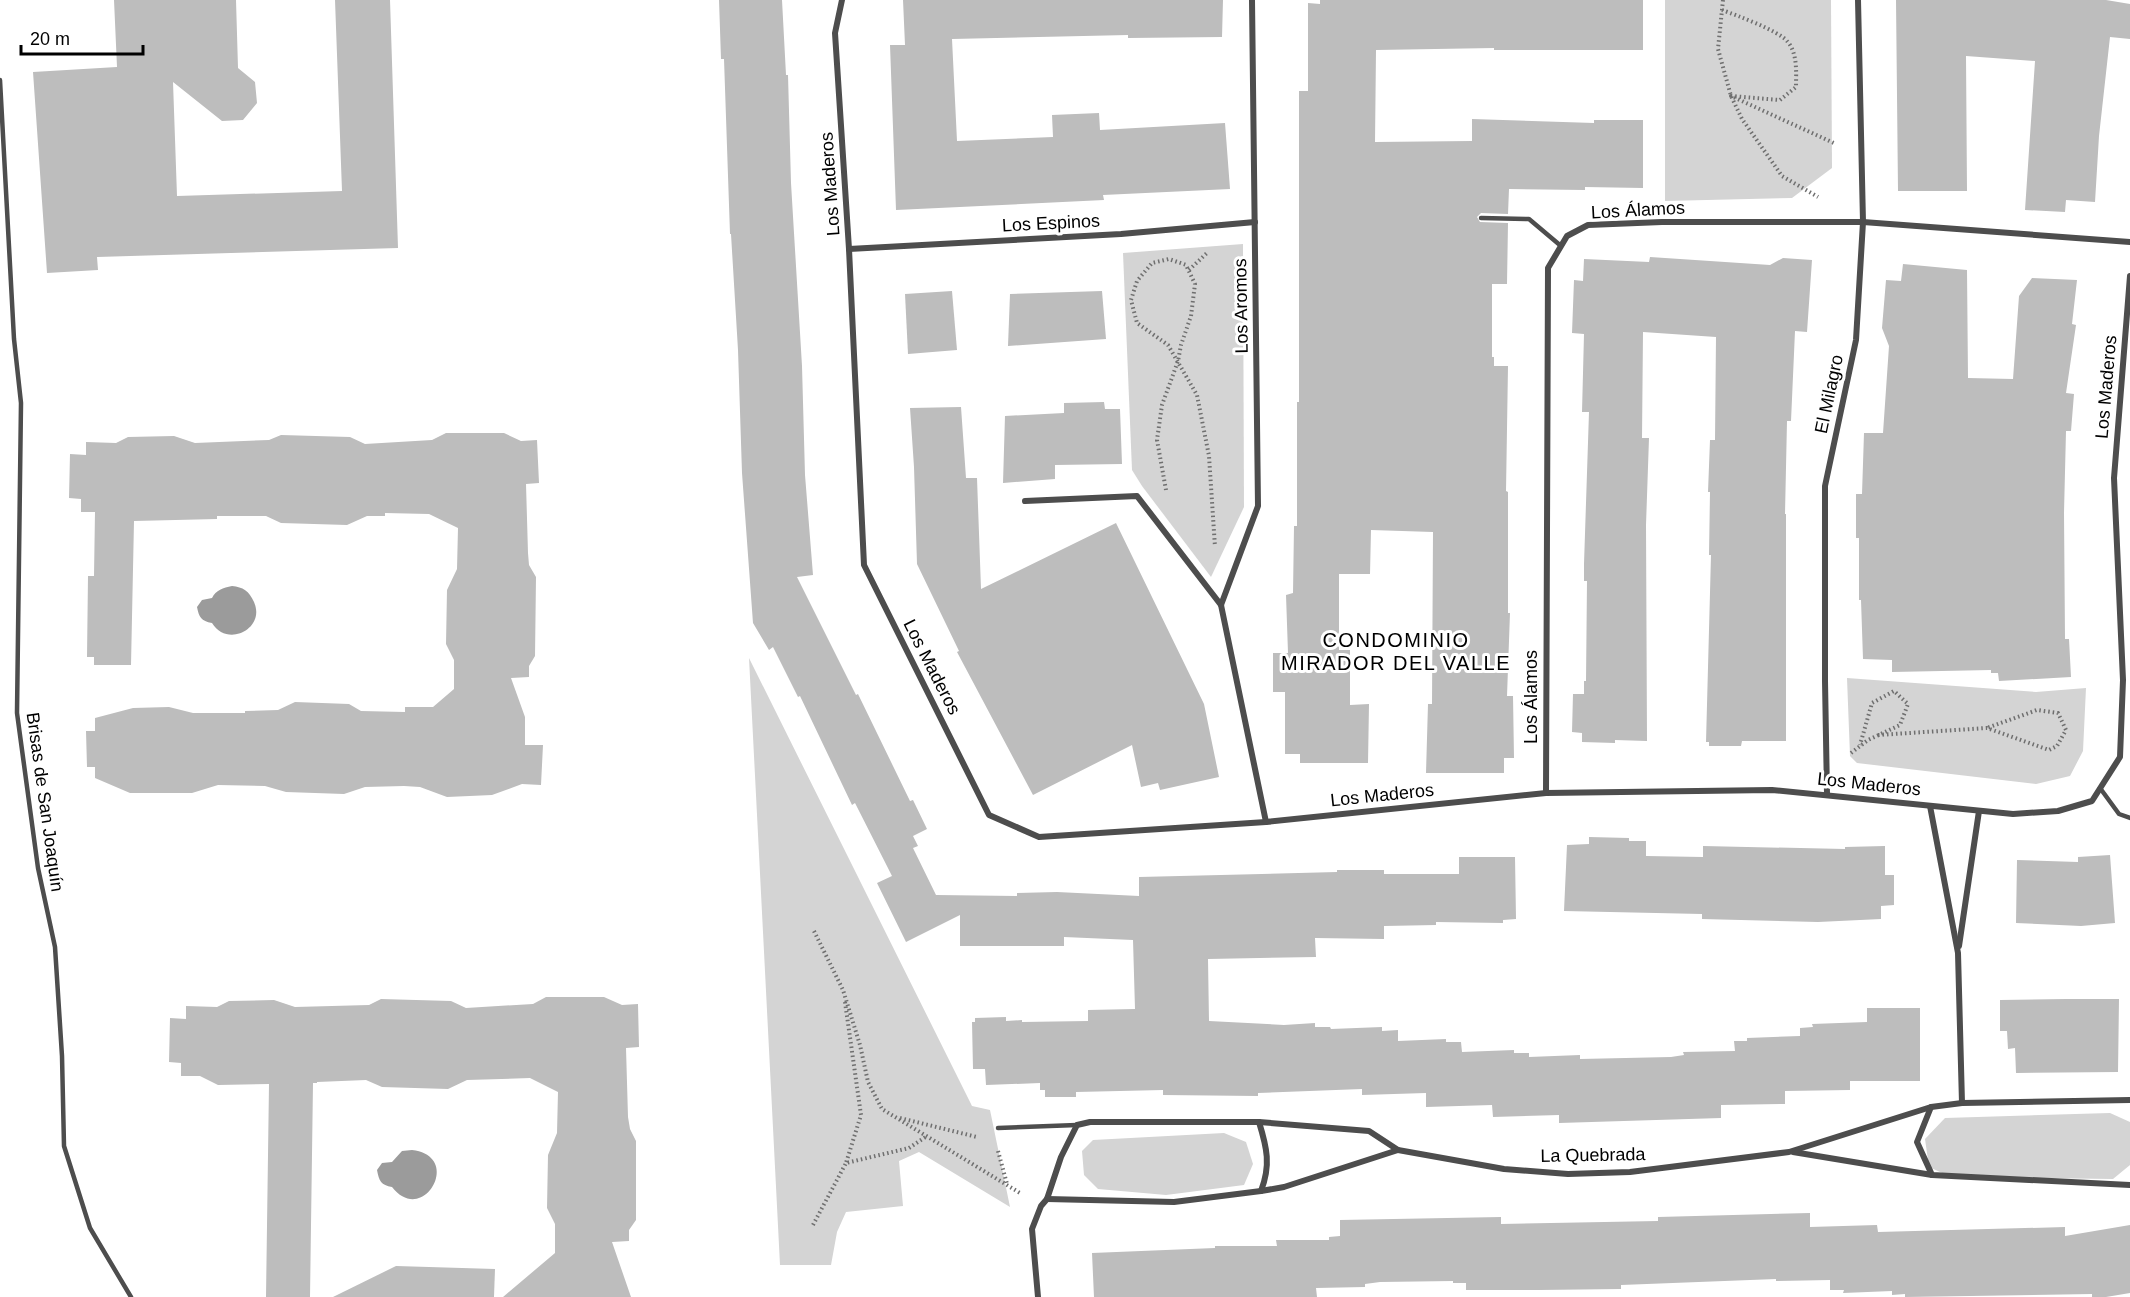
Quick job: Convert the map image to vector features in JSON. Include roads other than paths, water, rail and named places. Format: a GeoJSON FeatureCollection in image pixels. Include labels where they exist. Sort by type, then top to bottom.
{"type":"FeatureCollection","features":[{"type":"Feature","properties":{"kind":"street","name":"Los Maderos"},"geometry":{"type":"LineString","coordinates":[[842,0],[835,33],[849,249],[864,565],[989,815],[1039,837],[1266,822],[1546,793],[1772,790],[2013,814],[2058,811],[2092,801],[2120,757],[2123,680],[2114,478],[2130,276]]}},
{"type":"Feature","properties":{"kind":"street","name":"Los Aromos"},"geometry":{"type":"LineString","coordinates":[[1221,605],[1258,506],[1252,0]]}},
{"type":"Feature","properties":{"kind":"street","name":"El Milagro"},"geometry":{"type":"LineString","coordinates":[[1827,794],[1825,486],[1856,340],[1863,222],[1858,0]]}},
{"type":"Feature","properties":{"kind":"street","name":"Los Espinos"},"geometry":{"type":"LineString","coordinates":[[849,249],[1121,234],[1255,222]]}},
{"type":"Feature","properties":{"kind":"street","name":"Los Álamos"},"geometry":{"type":"LineString","coordinates":[[1546,793],[1548,268],[1567,236],[1588,225],[1662,222],[1863,222],[2130,242]]}},
{"type":"Feature","properties":{"kind":"street"},"geometry":{"type":"LineString","coordinates":[[1025,501],[1137,496],[1221,605],[1266,822]]}},
{"type":"Feature","properties":{"kind":"street"},"geometry":{"type":"LineString","coordinates":[[1930,806],[1958,953],[1962,1103]]}},
{"type":"Feature","properties":{"kind":"street"},"geometry":{"type":"LineString","coordinates":[[1958,953],[1979,811]]}},
{"type":"Feature","properties":{"kind":"street","name":"La Quebrada"},"geometry":{"type":"LineString","coordinates":[[1077,1125],[1090,1122],[1259,1122],[1369,1131],[1398,1150],[1504,1169],[1568,1174],[1630,1172],[1789,1152],[1931,1107],[1962,1103],[2130,1100]]}},
{"type":"Feature","properties":{"kind":"street"},"geometry":{"type":"LineString","coordinates":[[1931,1107],[1917,1142],[1932,1175]]}},
{"type":"Feature","properties":{"kind":"street"},"geometry":{"type":"LineString","coordinates":[[1259,1122],[1265,1143],[1268,1173],[1261,1191]]}},
{"type":"Feature","properties":{"kind":"street"},"geometry":{"type":"LineString","coordinates":[[1038,1297],[1032,1229],[1041,1206],[1047,1199],[1061,1157],[1077,1125]]}},
{"type":"Feature","properties":{"kind":"street","name":"La Quebrada"},"geometry":{"type":"LineString","coordinates":[[1047,1199],[1174,1202],[1261,1191],[1284,1186],[1398,1150]]}},
{"type":"Feature","properties":{"kind":"street","name":"La Quebrada"},"geometry":{"type":"LineString","coordinates":[[1789,1152],[1932,1175],[2130,1185]]}},
{"type":"Feature","properties":{"kind":"lane","name":"Brisas de San Joaquín"},"geometry":{"type":"LineString","coordinates":[[0,80],[14,339],[21,403],[17,713],[38,868],[55,947],[62,1056],[64,1146],[90,1228],[131,1297]]}},
{"type":"Feature","properties":{"kind":"lane"},"geometry":{"type":"LineString","coordinates":[[1481,218],[1529,219],[1562,246]]}},
{"type":"Feature","properties":{"kind":"lane"},"geometry":{"type":"LineString","coordinates":[[2100,788],[2119,814],[2130,818]]}},
{"type":"Feature","properties":{"kind":"lane"},"geometry":{"type":"LineString","coordinates":[[998,1128],[1077,1125]]}},
{"type":"Feature","properties":{"kind":"district","name":"CONDOMINIO MIRADOR DEL VALLE"},"geometry":{"type":"Point","coordinates":[1396,652]}}]}
